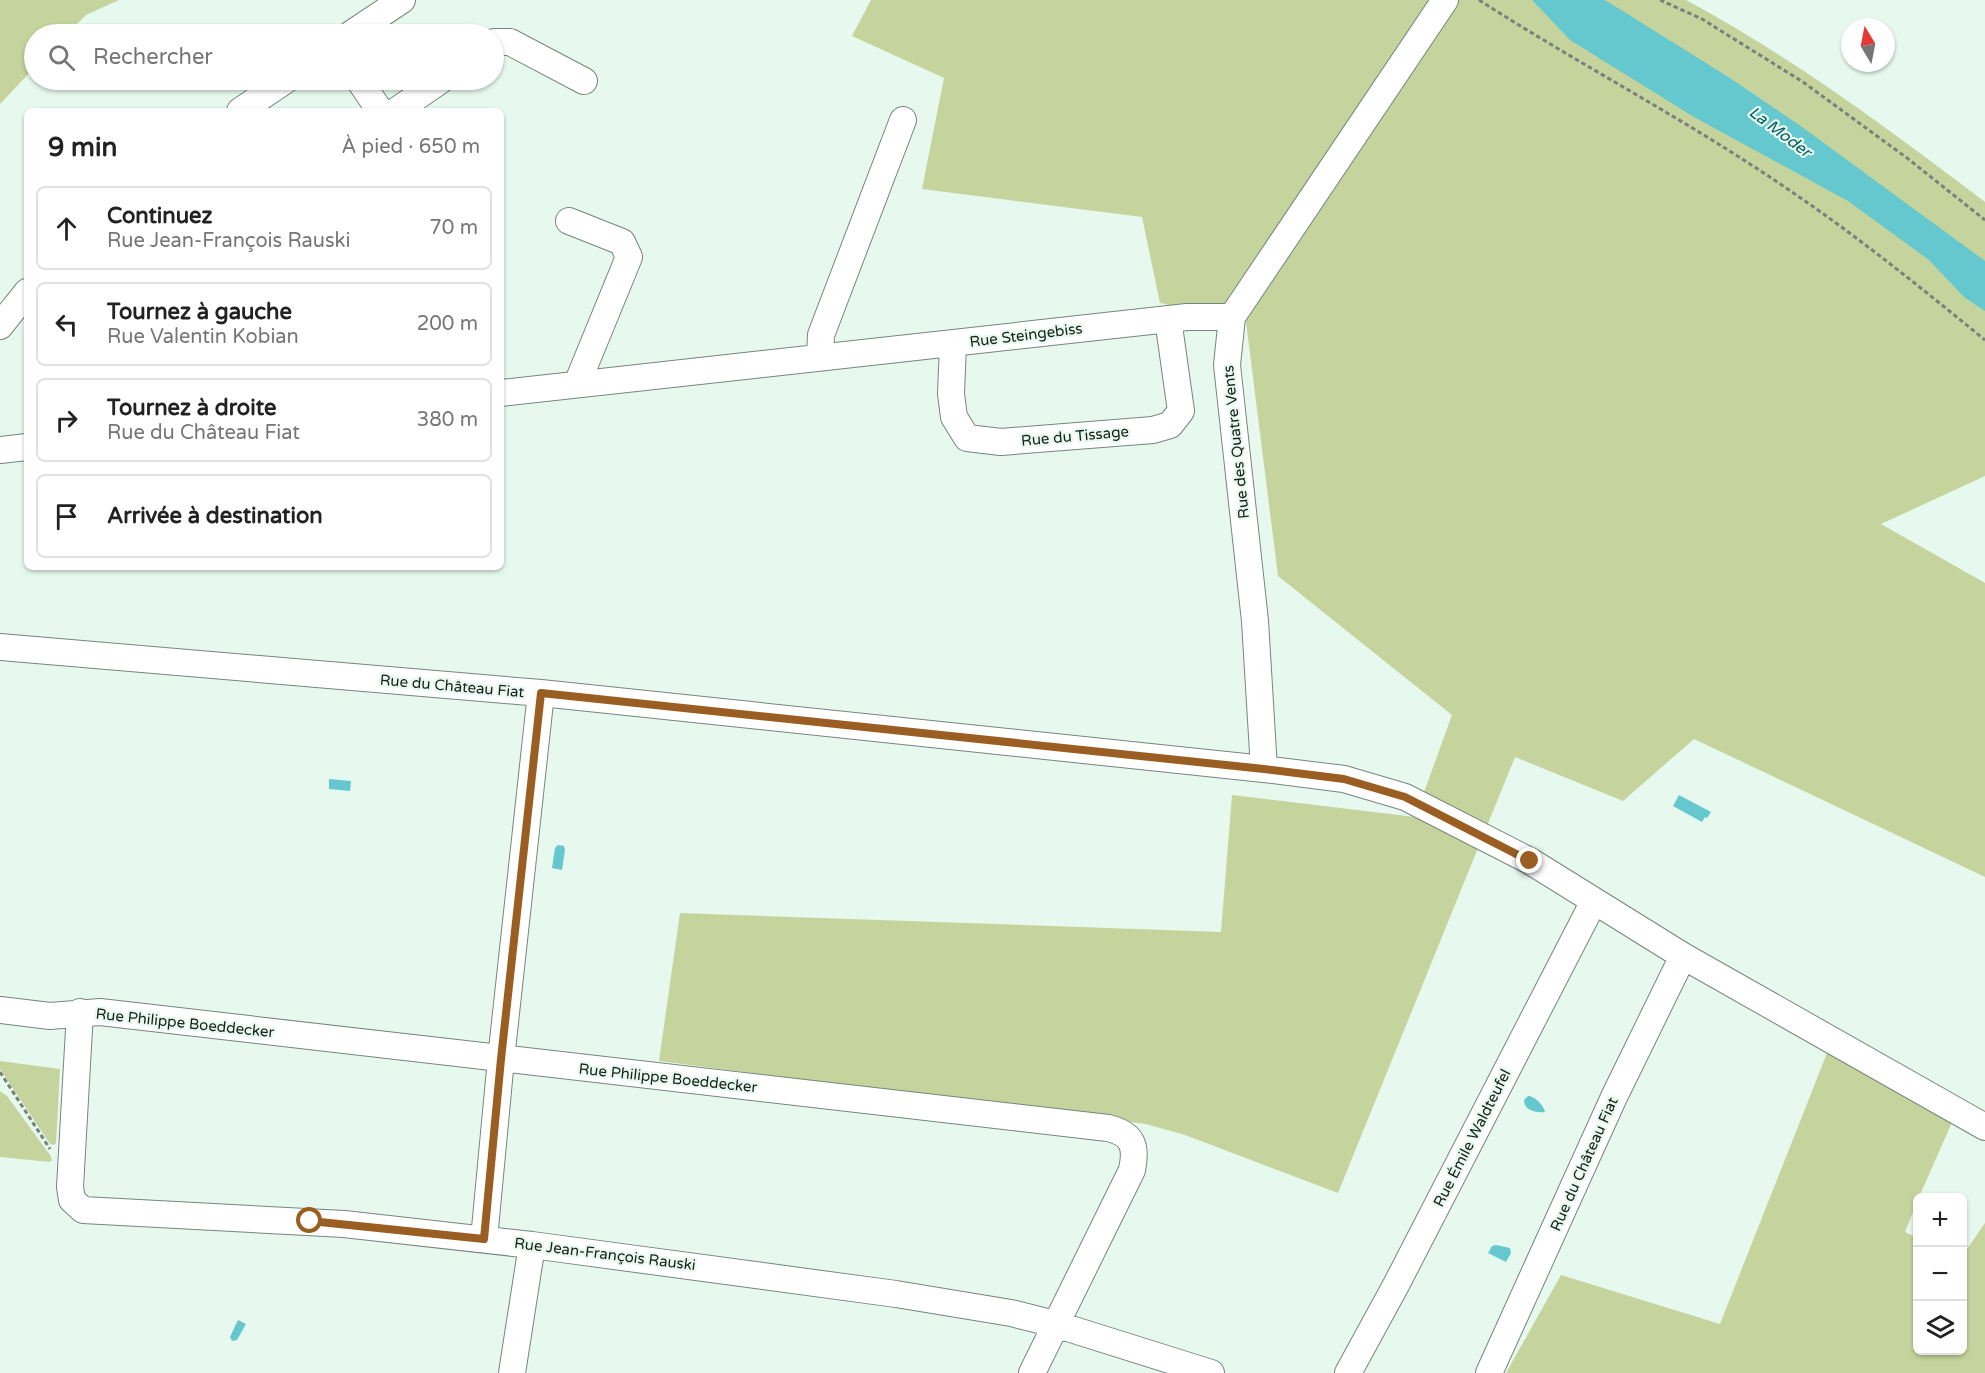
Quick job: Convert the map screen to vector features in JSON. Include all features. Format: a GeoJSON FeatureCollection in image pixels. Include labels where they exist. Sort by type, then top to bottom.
{"type":"FeatureCollection","features":[{"type":"Feature","properties":{"kind":"street"},"geometry":{"type":"LineString","coordinates":[[366,24],[402,0]]}},
{"type":"Feature","properties":{"kind":"street","name":"Rue des Quatre Vents"},"geometry":{"type":"LineString","coordinates":[[1264,769],[1255,621],[1227,365],[1232,317],[1445,0]]}},
{"type":"Feature","properties":{"kind":"street"},"geometry":{"type":"LineString","coordinates":[[504,42],[510,42],[584,81]]}},
{"type":"Feature","properties":{"kind":"street"},"geometry":{"type":"LineString","coordinates":[[244,108],[271,90]]}},
{"type":"Feature","properties":{"kind":"street"},"geometry":{"type":"LineString","coordinates":[[366,90],[378,108]]}},
{"type":"Feature","properties":{"kind":"street"},"geometry":{"type":"LineString","coordinates":[[400,108],[426,90]]}},
{"type":"Feature","properties":{"kind":"street"},"geometry":{"type":"LineString","coordinates":[[820,357],[821,335],[903,120]]}},
{"type":"Feature","properties":{"kind":"street"},"geometry":{"type":"LineString","coordinates":[[569,221],[622,242],[629,257],[577,384]]}},
{"type":"Feature","properties":{"kind":"street"},"geometry":{"type":"LineString","coordinates":[[0,326],[24,296]]}},
{"type":"Feature","properties":{"kind":"street","name":"Rue Steingebiss"},"geometry":{"type":"LineString","coordinates":[[504,393],[1187,317],[1232,317]]}},
{"type":"Feature","properties":{"kind":"street","name":"Rue du Tissage"},"geometry":{"type":"LineString","coordinates":[[953,344],[951,394],[954,417],[967,438],[1001,442],[1153,430],[1170,426],[1180,411],[1168,319]]}},
{"type":"Feature","properties":{"kind":"street"},"geometry":{"type":"LineString","coordinates":[[0,450],[24,447]]}},
{"type":"Feature","properties":{"kind":"street","name":"Rue du Château Fiat"},"geometry":{"type":"LineString","coordinates":[[0,646],[541,693],[1344,779],[1405,797],[1530,861],[1683,956],[1985,1127]]}},
{"type":"Feature","properties":{"kind":"street"},"geometry":{"type":"LineString","coordinates":[[484,1239],[541,693]]}},
{"type":"Feature","properties":{"kind":"street","name":"Rue Émile Waldteufel"},"geometry":{"type":"LineString","coordinates":[[1348,1373],[1396,1285],[1594,901]]}},
{"type":"Feature","properties":{"kind":"street","name":"Rue du Château Fiat"},"geometry":{"type":"LineString","coordinates":[[1489,1373],[1614,1097],[1683,956]]}},
{"type":"Feature","properties":{"kind":"street","name":"Rue Philippe Boeddecker"},"geometry":{"type":"LineString","coordinates":[[0,1010],[50,1016],[100,1012],[1119,1131],[1125,1134],[1134,1147],[1135,1158],[1132,1170],[1032,1373]]}},
{"type":"Feature","properties":{"kind":"street","name":"Rue Jean-François Rauski"},"geometry":{"type":"LineString","coordinates":[[80,1012],[70,1187],[72,1200],[83,1210],[310,1221],[484,1239],[896,1294],[1011,1313],[1055,1324],[1211,1373]]}},
{"type":"Feature","properties":{"kind":"street"},"geometry":{"type":"LineString","coordinates":[[513,1373],[532,1245]]}},
{"type":"Feature","properties":{"kind":"path"},"geometry":{"type":"LineString","coordinates":[[1479,0],[1785,187],[1864,243],[1985,340]]}},
{"type":"Feature","properties":{"kind":"path"},"geometry":{"type":"LineString","coordinates":[[1660,0],[1702,19],[1803,82],[1907,158],[1985,220]]}},
{"type":"Feature","properties":{"kind":"path"},"geometry":{"type":"LineString","coordinates":[[0,1072],[52,1153]]}},
{"type":"Feature","properties":{"kind":"green space"},"geometry":{"type":"Polygon","coordinates":[[[0,0],[119,0],[86,15],[77,24],[24,24],[24,79],[0,104],[0,0]]]}},
{"type":"Feature","properties":{"kind":"green space"},"geometry":{"type":"Polygon","coordinates":[[[871,0],[1686,0],[1802,70],[1876,121],[1985,202],[1985,476],[1881,524],[1985,583],[1985,877],[1694,739],[1623,801],[1515,757],[1338,1193],[1185,1135],[1146,1124],[659,1061],[680,913],[1221,932],[1232,795],[1415,817],[1452,715],[1278,576],[1246,322],[1160,303],[1142,217],[922,189],[944,78],[852,36],[871,0]]]}},
{"type":"Feature","properties":{"kind":"green space"},"geometry":{"type":"Polygon","coordinates":[[[1829,1048],[1953,1120],[1921,1193],[1913,1193],[1913,1212],[1905,1232],[1913,1236],[1913,1355],[1967,1355],[1967,1249],[1985,1223],[1985,1373],[1506,1373],[1561,1275],[1720,1324],[1829,1048]]]}},
{"type":"Feature","properties":{"kind":"green space"},"geometry":{"type":"Polygon","coordinates":[[[0,1061],[60,1069],[56,1143],[54,1145],[50,1144],[0,1069],[0,1061]]]}},
{"type":"Feature","properties":{"kind":"green space"},"geometry":{"type":"Polygon","coordinates":[[[0,1091],[7,1096],[50,1155],[52,1160],[50,1162],[0,1157],[0,1091]]]}},
{"type":"Feature","properties":{"kind":"water","name":"La Moder"},"geometry":{"type":"Polygon","coordinates":[[[1532,0],[1605,0],[1730,78],[1802,127],[1985,261],[1985,311],[1964,297],[1929,260],[1848,201],[1694,117],[1570,40],[1532,0]]]}},
{"type":"Feature","properties":{"kind":"water"},"geometry":{"type":"Polygon","coordinates":[[[329,779],[351,781],[350,791],[329,789],[329,779]]]}},
{"type":"Feature","properties":{"kind":"water"},"geometry":{"type":"Polygon","coordinates":[[[1679,795],[1711,812],[1707,818],[1705,817],[1702,822],[1673,806],[1679,795]]]}},
{"type":"Feature","properties":{"kind":"water"},"geometry":{"type":"Polygon","coordinates":[[[558,845],[564,846],[565,850],[562,870],[552,868],[555,848],[558,845]]]}},
{"type":"Feature","properties":{"kind":"water"},"geometry":{"type":"Polygon","coordinates":[[[1528,1096],[1539,1102],[1545,1112],[1535,1112],[1526,1107],[1524,1100],[1528,1096]]]}},
{"type":"Feature","properties":{"kind":"water"},"geometry":{"type":"Polygon","coordinates":[[[1492,1246],[1510,1248],[1511,1253],[1506,1262],[1488,1253],[1492,1246]]]}},
{"type":"Feature","properties":{"kind":"water"},"geometry":{"type":"Polygon","coordinates":[[[238,1320],[246,1324],[237,1340],[232,1341],[230,1337],[238,1320]]]}},
{"type":"Feature","properties":{"kind":"route"},"geometry":{"type":"LineString","coordinates":[[310,1221],[484,1239],[541,693],[1344,779],[1405,797],[1530,861]]}}]}
